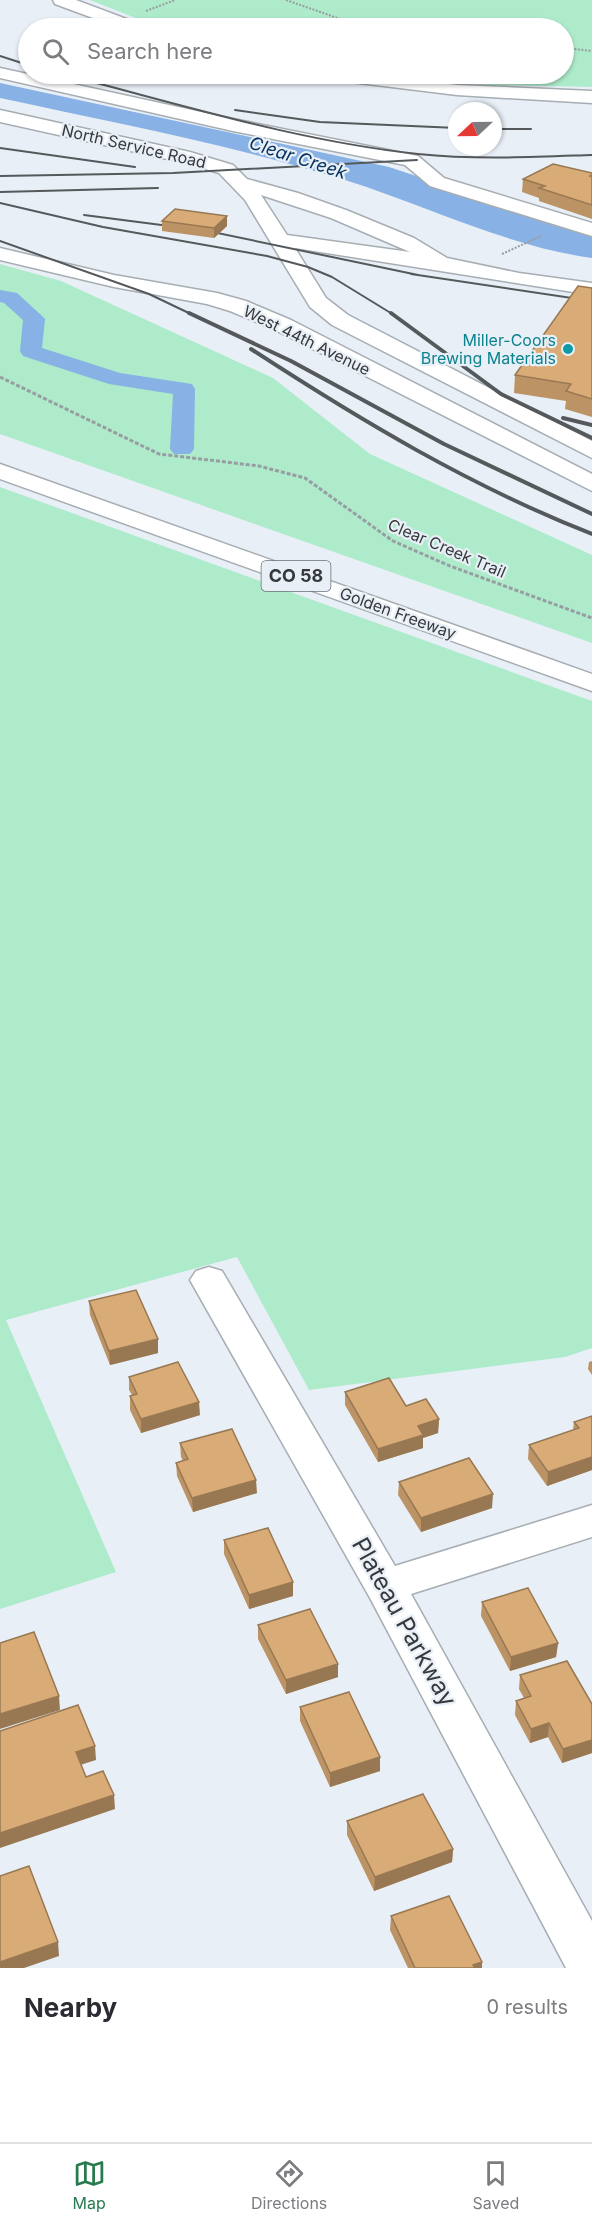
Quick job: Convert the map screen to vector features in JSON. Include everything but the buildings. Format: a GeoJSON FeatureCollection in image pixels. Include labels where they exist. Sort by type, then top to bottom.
{"type":"FeatureCollection","features":[{"type":"Feature","properties":{"kind":"main road"},"geometry":{"type":"LineString","coordinates":[[60,0],[108,18]]}},
{"type":"Feature","properties":{"kind":"main road"},"geometry":{"type":"LineString","coordinates":[[0,73],[18,77]]}},
{"type":"Feature","properties":{"kind":"main road"},"geometry":{"type":"LineString","coordinates":[[49,84],[233,125],[411,160],[420,165],[427,177],[437,182],[592,230]]}},
{"type":"Feature","properties":{"kind":"main road"},"geometry":{"type":"LineString","coordinates":[[406,84],[446,89],[592,98]]}},
{"type":"Feature","properties":{"kind":"main road","name":"North Service Road"},"geometry":{"type":"LineString","coordinates":[[0,116],[207,162],[226,169],[254,198],[318,302],[340,320],[592,451]]}},
{"type":"Feature","properties":{"kind":"main road"},"geometry":{"type":"LineString","coordinates":[[241,184],[278,192],[328,209],[422,249],[440,263]]}},
{"type":"Feature","properties":{"kind":"main road"},"geometry":{"type":"LineString","coordinates":[[280,240],[440,263],[519,279],[592,289]]}},
{"type":"Feature","properties":{"kind":"main road","name":"West 44th Avenue"},"geometry":{"type":"LineString","coordinates":[[0,254],[103,279],[209,298],[238,306],[283,325],[592,484]]}},
{"type":"Feature","properties":{"kind":"main road","name":"Golden Freeway"},"geometry":{"type":"LineString","coordinates":[[0,451],[592,660]]}},
{"type":"Feature","properties":{"kind":"main road","name":"Golden Freeway"},"geometry":{"type":"LineString","coordinates":[[0,471],[592,683]]}},
{"type":"Feature","properties":{"kind":"main road","name":"Plateau Parkway"},"geometry":{"type":"LineString","coordinates":[[209,1280],[385,1586],[592,1968]]}},
{"type":"Feature","properties":{"kind":"main road"},"geometry":{"type":"LineString","coordinates":[[385,1586],[592,1521]]}},
{"type":"Feature","properties":{"kind":"path"},"geometry":{"type":"LineString","coordinates":[[286,0],[337,18]]}},
{"type":"Feature","properties":{"kind":"path"},"geometry":{"type":"LineString","coordinates":[[574,49],[592,51]]}},
{"type":"Feature","properties":{"kind":"path"},"geometry":{"type":"LineString","coordinates":[[501,256],[503,252],[519,244]]}},
{"type":"Feature","properties":{"kind":"path","name":"Clear Creek Trail"},"geometry":{"type":"LineString","coordinates":[[0,377],[159,454],[259,466],[305,478],[393,542],[450,566],[592,618]]}},
{"type":"Feature","properties":{"kind":"green space"},"geometry":{"type":"Polygon","coordinates":[[[90,0],[592,0],[592,87],[479,84],[574,84],[574,18],[136,18],[90,0]]]}},
{"type":"Feature","properties":{"kind":"green space"},"geometry":{"type":"Polygon","coordinates":[[[0,264],[61,281],[273,378],[370,454],[592,555],[592,643],[0,434],[0,264]]]}},
{"type":"Feature","properties":{"kind":"green space"},"geometry":{"type":"Polygon","coordinates":[[[0,487],[592,701],[592,1348],[565,1357],[309,1390],[237,1257],[6,1320],[116,1572],[0,1609],[0,487]]]}},
{"type":"Feature","properties":{"kind":"water","name":"Clear Creek"},"geometry":{"type":"Polygon","coordinates":[[[0,83],[389,167],[572,228],[592,231],[592,258],[498,235],[376,190],[302,167],[174,135],[0,98],[0,83]]]}},
{"type":"Feature","properties":{"kind":"waterway"},"geometry":{"type":"LineString","coordinates":[[0,296],[10,297],[34,319],[31,351],[117,379],[184,389],[182,449]]}},
{"type":"Feature","properties":{"kind":"railway"},"geometry":{"type":"LineString","coordinates":[[0,56],[18,62]]}},
{"type":"Feature","properties":{"kind":"railway"},"geometry":{"type":"LineString","coordinates":[[100,84],[283,131],[373,148],[462,157],[592,155]]}},
{"type":"Feature","properties":{"kind":"railway"},"geometry":{"type":"LineString","coordinates":[[235,110],[320,122],[448,128]]}},
{"type":"Feature","properties":{"kind":"railway"},"geometry":{"type":"LineString","coordinates":[[502,129],[531,129]]}},
{"type":"Feature","properties":{"kind":"railway"},"geometry":{"type":"LineString","coordinates":[[0,148],[135,167]]}},
{"type":"Feature","properties":{"kind":"railway"},"geometry":{"type":"LineString","coordinates":[[0,176],[173,173],[417,160]]}},
{"type":"Feature","properties":{"kind":"railway"},"geometry":{"type":"LineString","coordinates":[[0,192],[158,188]]}},
{"type":"Feature","properties":{"kind":"railway"},"geometry":{"type":"LineString","coordinates":[[0,203],[103,227],[267,256],[308,267],[332,277],[392,314]]}},
{"type":"Feature","properties":{"kind":"railway"},"geometry":{"type":"LineString","coordinates":[[84,215],[177,227]]}},
{"type":"Feature","properties":{"kind":"railway"},"geometry":{"type":"LineString","coordinates":[[203,230],[418,275]]}},
{"type":"Feature","properties":{"kind":"railway"},"geometry":{"type":"LineString","coordinates":[[0,241],[149,294],[193,315]]}},
{"type":"Feature","properties":{"kind":"railway"},"geometry":{"type":"LineString","coordinates":[[411,274],[592,301]]}},
{"type":"Feature","properties":{"kind":"railway"},"geometry":{"type":"LineString","coordinates":[[189,313],[291,361],[444,444],[592,514]]}},
{"type":"Feature","properties":{"kind":"railway"},"geometry":{"type":"LineString","coordinates":[[392,314],[501,394],[592,438]]}},
{"type":"Feature","properties":{"kind":"railway"},"geometry":{"type":"LineString","coordinates":[[251,349],[333,401],[459,473],[592,534]]}},
{"type":"Feature","properties":{"kind":"railway"},"geometry":{"type":"LineString","coordinates":[[563,418],[592,425]]}},
{"type":"Feature","properties":{"kind":"place","name":"Miller-Coors Brewing Materials"},"geometry":{"type":"Point","coordinates":[568,349]}}]}
